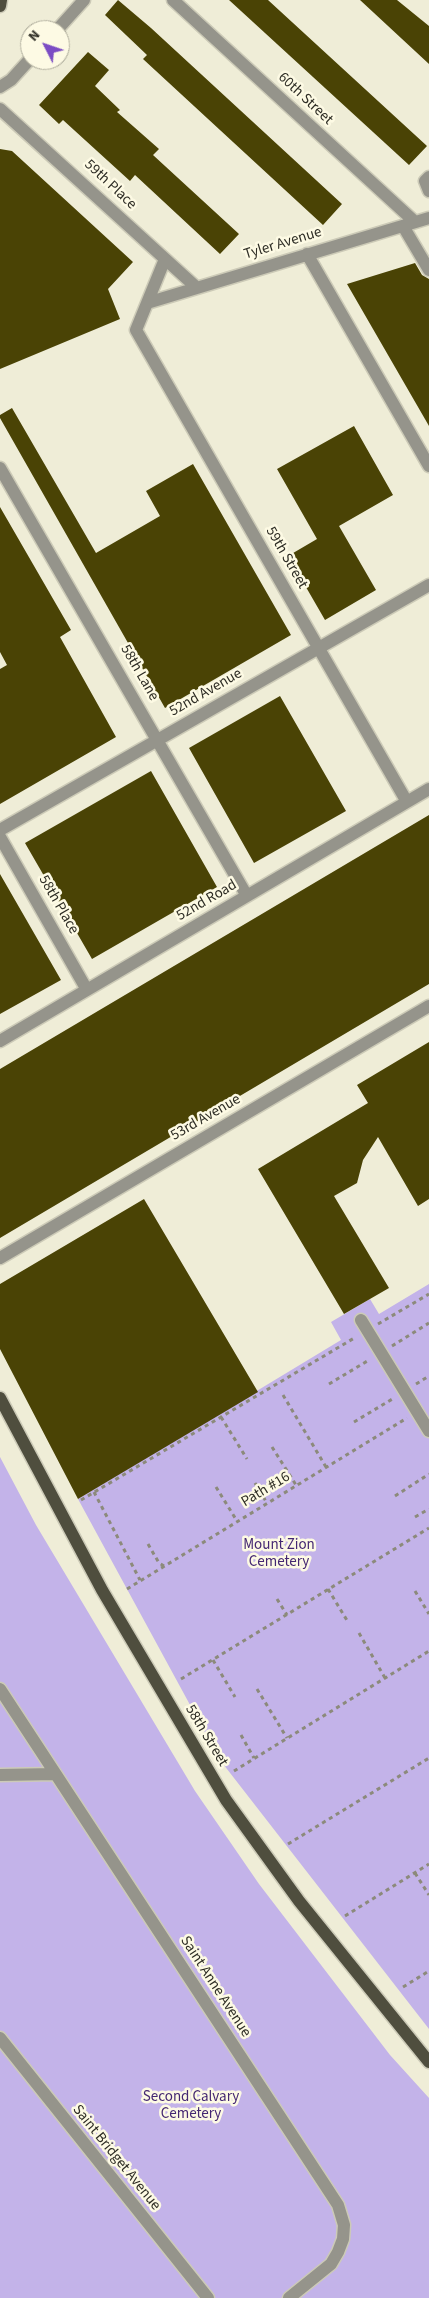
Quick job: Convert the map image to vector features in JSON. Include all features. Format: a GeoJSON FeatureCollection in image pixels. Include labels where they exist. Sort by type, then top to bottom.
{"type":"FeatureCollection","features":[{"type":"Feature","properties":{"kind":"main road"},"geometry":{"type":"LineString","coordinates":[[0,6],[1,0]]}},
{"type":"Feature","properties":{"kind":"main road","name":"58th Street"},"geometry":{"type":"LineString","coordinates":[[0,1398],[102,1590],[226,1800],[299,1901],[429,2062]]}},
{"type":"Feature","properties":{"kind":"street"},"geometry":{"type":"LineString","coordinates":[[66,20],[84,0]]}},
{"type":"Feature","properties":{"kind":"street","name":"60th Street"},"geometry":{"type":"LineString","coordinates":[[172,0],[409,224],[429,270]]}},
{"type":"Feature","properties":{"kind":"street"},"geometry":{"type":"LineString","coordinates":[[0,87],[11,80],[20,70]]}},
{"type":"Feature","properties":{"kind":"street","name":"59th Place"},"geometry":{"type":"LineString","coordinates":[[0,109],[196,287]]}},
{"type":"Feature","properties":{"kind":"street"},"geometry":{"type":"LineString","coordinates":[[429,177],[425,180],[429,192]]}},
{"type":"Feature","properties":{"kind":"street","name":"Tyler Avenue"},"geometry":{"type":"LineString","coordinates":[[148,303],[429,218]]}},
{"type":"Feature","properties":{"kind":"street"},"geometry":{"type":"LineString","coordinates":[[306,254],[429,466]]}},
{"type":"Feature","properties":{"kind":"street"},"geometry":{"type":"LineString","coordinates":[[148,303],[165,259]]}},
{"type":"Feature","properties":{"kind":"street","name":"59th Street"},"geometry":{"type":"LineString","coordinates":[[148,303],[136,330],[407,802]]}},
{"type":"Feature","properties":{"kind":"street","name":"58th Lane"},"geometry":{"type":"LineString","coordinates":[[0,468],[247,896]]}},
{"type":"Feature","properties":{"kind":"street","name":"52nd Avenue"},"geometry":{"type":"LineString","coordinates":[[0,830],[429,584]]}},
{"type":"Feature","properties":{"kind":"street","name":"52nd Road"},"geometry":{"type":"LineString","coordinates":[[0,1041],[429,788]]}},
{"type":"Feature","properties":{"kind":"street","name":"58th Place"},"geometry":{"type":"LineString","coordinates":[[0,837],[87,990]]}},
{"type":"Feature","properties":{"kind":"street","name":"53rd Avenue"},"geometry":{"type":"LineString","coordinates":[[0,1258],[429,1006]]}},
{"type":"Feature","properties":{"kind":"street"},"geometry":{"type":"LineString","coordinates":[[365,1325],[429,1431]]}},
{"type":"Feature","properties":{"kind":"street","name":"Saint Anne Avenue"},"geometry":{"type":"LineString","coordinates":[[0,1689],[329,2188],[341,2211],[344,2224],[343,2239],[335,2258],[289,2298]]}},
{"type":"Feature","properties":{"kind":"street"},"geometry":{"type":"LineString","coordinates":[[0,1776],[55,1774]]}},
{"type":"Feature","properties":{"kind":"street","name":"Saint Bridget Avenue"},"geometry":{"type":"LineString","coordinates":[[0,2038],[208,2298]]}},
{"type":"Feature","properties":{"kind":"path"},"geometry":{"type":"LineString","coordinates":[[80,1500],[221,1417],[365,1325],[429,1294]]}},
{"type":"Feature","properties":{"kind":"path"},"geometry":{"type":"LineString","coordinates":[[283,1395],[326,1467]]}},
{"type":"Feature","properties":{"kind":"path","name":"Path #16"},"geometry":{"type":"LineString","coordinates":[[127,1589],[417,1411]]}},
{"type":"Feature","properties":{"kind":"path"},"geometry":{"type":"LineString","coordinates":[[221,1417],[247,1459]]}},
{"type":"Feature","properties":{"kind":"path"},"geometry":{"type":"LineString","coordinates":[[272,1447],[296,1486]]}},
{"type":"Feature","properties":{"kind":"path"},"geometry":{"type":"LineString","coordinates":[[395,1496],[429,1474]]}},
{"type":"Feature","properties":{"kind":"path"},"geometry":{"type":"LineString","coordinates":[[255,1483],[267,1503]]}},
{"type":"Feature","properties":{"kind":"path"},"geometry":{"type":"LineString","coordinates":[[216,1487],[237,1521]]}},
{"type":"Feature","properties":{"kind":"path"},"geometry":{"type":"LineString","coordinates":[[94,1492],[140,1580]]}},
{"type":"Feature","properties":{"kind":"path"},"geometry":{"type":"LineString","coordinates":[[415,1517],[429,1508]]}},
{"type":"Feature","properties":{"kind":"path"},"geometry":{"type":"LineString","coordinates":[[181,1679],[429,1528]]}},
{"type":"Feature","properties":{"kind":"path"},"geometry":{"type":"LineString","coordinates":[[148,1544],[164,1566]]}},
{"type":"Feature","properties":{"kind":"path"},"geometry":{"type":"LineString","coordinates":[[328,1590],[348,1622]]}},
{"type":"Feature","properties":{"kind":"path"},"geometry":{"type":"LineString","coordinates":[[415,1591],[429,1614]]}},
{"type":"Feature","properties":{"kind":"path"},"geometry":{"type":"LineString","coordinates":[[277,1599],[287,1615]]}},
{"type":"Feature","properties":{"kind":"path"},"geometry":{"type":"LineString","coordinates":[[359,1633],[385,1678]]}},
{"type":"Feature","properties":{"kind":"path"},"geometry":{"type":"LineString","coordinates":[[234,1771],[429,1651]]}},
{"type":"Feature","properties":{"kind":"path"},"geometry":{"type":"LineString","coordinates":[[213,1660],[235,1697]]}},
{"type":"Feature","properties":{"kind":"path"},"geometry":{"type":"LineString","coordinates":[[257,1689],[287,1738]]}},
{"type":"Feature","properties":{"kind":"path"},"geometry":{"type":"LineString","coordinates":[[241,1735],[254,1758]]}},
{"type":"Feature","properties":{"kind":"path"},"geometry":{"type":"LineString","coordinates":[[288,1844],[429,1758]]}},
{"type":"Feature","properties":{"kind":"path"},"geometry":{"type":"LineString","coordinates":[[345,1916],[429,1864]]}},
{"type":"Feature","properties":{"kind":"path"},"geometry":{"type":"LineString","coordinates":[[415,1873],[429,1895]]}},
{"type":"Feature","properties":{"kind":"path"},"geometry":{"type":"LineString","coordinates":[[402,1987],[429,1971]]}},
{"type":"Feature","properties":{"kind":"green space","name":"Mount Zion Cemetery"},"geometry":{"type":"Polygon","coordinates":[[[429,1284],[429,2029],[220,1760],[78,1499],[341,1340],[331,1322],[370,1299],[379,1314],[429,1284]]]}},
{"type":"Feature","properties":{"kind":"green space","name":"Second Calvary Cemetery"},"geometry":{"type":"Polygon","coordinates":[[[0,1457],[36,1525],[195,1791],[259,1884],[390,2055],[429,2098],[429,2298],[0,2298],[0,1457]]]}},
{"type":"Feature","properties":{"kind":"building"},"geometry":{"type":"Polygon","coordinates":[[[118,0],[151,28],[342,204],[323,225],[143,59],[147,55],[105,15],[118,0]]]}},
{"type":"Feature","properties":{"kind":"building"},"geometry":{"type":"Polygon","coordinates":[[[229,0],[268,0],[427,146],[409,165],[229,0]]]}},
{"type":"Feature","properties":{"kind":"building"},"geometry":{"type":"Polygon","coordinates":[[[360,0],[397,0],[429,26],[429,64],[360,0]]]}},
{"type":"Feature","properties":{"kind":"building"},"geometry":{"type":"Polygon","coordinates":[[[88,52],[109,70],[95,86],[120,110],[117,112],[159,149],[153,155],[239,234],[220,254],[135,175],[130,181],[63,120],[59,124],[39,105],[88,52]]]}},
{"type":"Feature","properties":{"kind":"building"},"geometry":{"type":"Polygon","coordinates":[[[0,149],[12,151],[133,262],[108,289],[120,319],[0,369],[0,149]]]}},
{"type":"Feature","properties":{"kind":"building"},"geometry":{"type":"Polygon","coordinates":[[[415,263],[422,275],[429,279],[429,426],[347,284],[415,263]]]}},
{"type":"Feature","properties":{"kind":"building"},"geometry":{"type":"Polygon","coordinates":[[[12,408],[96,553],[160,516],[146,491],[193,464],[291,635],[165,708],[0,418],[0,415],[12,408]]]}},
{"type":"Feature","properties":{"kind":"building"},"geometry":{"type":"Polygon","coordinates":[[[354,426],[393,495],[339,526],[376,590],[325,620],[288,556],[317,539],[277,469],[354,426]]]}},
{"type":"Feature","properties":{"kind":"building"},"geometry":{"type":"Polygon","coordinates":[[[0,507],[71,630],[60,637],[116,737],[0,804],[0,669],[7,665],[0,652],[0,507]]]}},
{"type":"Feature","properties":{"kind":"building"},"geometry":{"type":"Polygon","coordinates":[[[280,696],[346,811],[254,863],[189,748],[280,696]]]}},
{"type":"Feature","properties":{"kind":"building"},"geometry":{"type":"Polygon","coordinates":[[[151,771],[217,887],[92,959],[25,843],[151,771]]]}},
{"type":"Feature","properties":{"kind":"building"},"geometry":{"type":"Polygon","coordinates":[[[429,815],[429,984],[0,1238],[0,1069],[429,815]]]}},
{"type":"Feature","properties":{"kind":"building"},"geometry":{"type":"Polygon","coordinates":[[[0,874],[61,980],[0,1014],[0,874]]]}},
{"type":"Feature","properties":{"kind":"building"},"geometry":{"type":"Polygon","coordinates":[[[429,1042],[429,1199],[418,1206],[378,1137],[363,1160],[357,1183],[334,1196],[389,1288],[344,1314],[258,1169],[368,1103],[357,1085],[429,1042]]]}},
{"type":"Feature","properties":{"kind":"building"},"geometry":{"type":"Polygon","coordinates":[[[144,1199],[258,1392],[78,1499],[0,1349],[0,1284],[144,1199]]]}}]}
